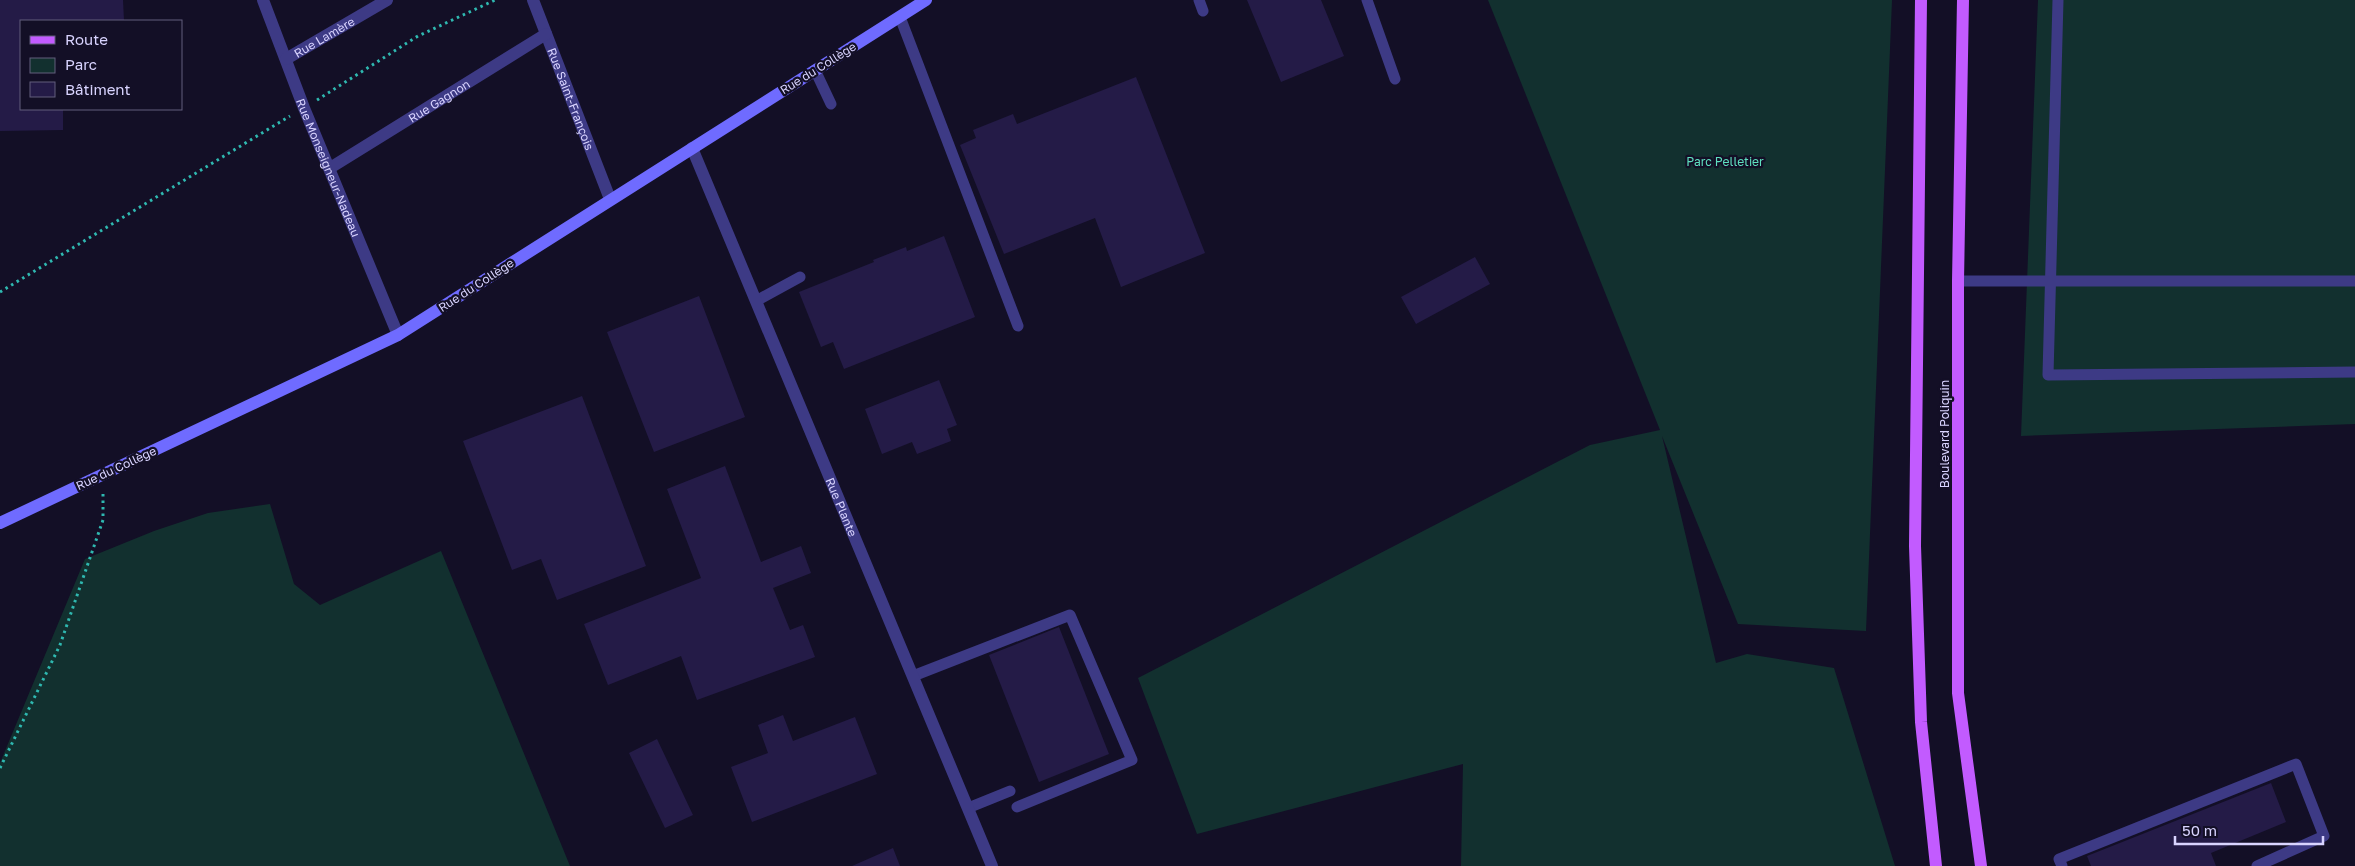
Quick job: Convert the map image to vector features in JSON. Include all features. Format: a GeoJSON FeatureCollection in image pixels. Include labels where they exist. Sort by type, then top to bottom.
{"type":"FeatureCollection","features":[{"type":"Feature","properties":{"kind":"main road"},"geometry":{"type":"LineString","coordinates":[[1921,0],[1914,546],[1921,722],[1936,866]]}},
{"type":"Feature","properties":{"kind":"main road","name":"Boulevard Poliquin"},"geometry":{"type":"LineString","coordinates":[[1963,0],[1958,281],[1958,693],[1981,866]]}},
{"type":"Feature","properties":{"kind":"street","name":"Rue Monseigneur-Nadeau"},"geometry":{"type":"LineString","coordinates":[[263,0],[304,108],[398,334]]}},
{"type":"Feature","properties":{"kind":"street","name":"Rue Lamère"},"geometry":{"type":"LineString","coordinates":[[286,60],[387,0]]}},
{"type":"Feature","properties":{"kind":"street","name":"Rue Saint-François"},"geometry":{"type":"LineString","coordinates":[[533,0],[610,199]]}},
{"type":"Feature","properties":{"kind":"street","name":"Rue du Collège"},"geometry":{"type":"LineString","coordinates":[[0,523],[398,334],[926,0]]}},
{"type":"Feature","properties":{"kind":"street","name":"Rue Gagnon"},"geometry":{"type":"LineString","coordinates":[[330,168],[546,34]]}},
{"type":"Feature","properties":{"kind":"street","name":"Rue Plante"},"geometry":{"type":"LineString","coordinates":[[692,148],[992,866]]}},
{"type":"Feature","properties":{"kind":"lane"},"geometry":{"type":"LineString","coordinates":[[1367,0],[1394,79]]}},
{"type":"Feature","properties":{"kind":"lane"},"geometry":{"type":"LineString","coordinates":[[2058,0],[2048,375],[2355,372]]}},
{"type":"Feature","properties":{"kind":"lane"},"geometry":{"type":"LineString","coordinates":[[900,17],[1018,326]]}},
{"type":"Feature","properties":{"kind":"lane"},"geometry":{"type":"LineString","coordinates":[[815,70],[831,104]]}},
{"type":"Feature","properties":{"kind":"lane"},"geometry":{"type":"LineString","coordinates":[[756,301],[800,277]]}},
{"type":"Feature","properties":{"kind":"lane"},"geometry":{"type":"LineString","coordinates":[[1958,281],[2355,281]]}},
{"type":"Feature","properties":{"kind":"lane"},"geometry":{"type":"LineString","coordinates":[[913,676],[1070,615],[1132,760],[1017,807]]}},
{"type":"Feature","properties":{"kind":"lane"},"geometry":{"type":"LineString","coordinates":[[2062,866],[2059,859],[2296,764],[2324,836],[2257,866]]}},
{"type":"Feature","properties":{"kind":"lane"},"geometry":{"type":"LineString","coordinates":[[968,808],[1010,791]]}},
{"type":"Feature","properties":{"kind":"path"},"geometry":{"type":"LineString","coordinates":[[0,292],[304,108],[418,36],[495,0]]}},
{"type":"Feature","properties":{"kind":"path"},"geometry":{"type":"LineString","coordinates":[[0,768],[60,645],[103,520],[103,492]]}},
{"type":"Feature","properties":{"kind":"green space","name":"Parc Pelletier"},"geometry":{"type":"Polygon","coordinates":[[[1488,0],[1892,0],[1866,631],[1738,624],[1662,436],[1716,663],[1747,654],[1834,668],[1895,866],[1461,866],[1463,764],[1197,834],[1138,678],[1590,445],[1660,430],[1488,0]]]}},
{"type":"Feature","properties":{"kind":"green space"},"geometry":{"type":"Polygon","coordinates":[[[2038,0],[2355,0],[2355,424],[2021,436],[2038,0]]]}},
{"type":"Feature","properties":{"kind":"green space"},"geometry":{"type":"Polygon","coordinates":[[[270,504],[294,584],[320,605],[441,551],[570,866],[0,866],[0,763],[85,559],[154,531],[208,513],[270,504]]]}},
{"type":"Feature","properties":{"kind":"building"},"geometry":{"type":"Polygon","coordinates":[[[0,0],[123,0],[124,20],[20,20],[20,110],[63,110],[63,130],[0,131],[0,0]]]}},
{"type":"Feature","properties":{"kind":"building"},"geometry":{"type":"Polygon","coordinates":[[[1247,0],[1321,0],[1344,56],[1281,82],[1247,0]]]}},
{"type":"Feature","properties":{"kind":"building"},"geometry":{"type":"Polygon","coordinates":[[[1136,77],[1205,253],[1121,287],[1095,218],[1004,254],[960,145],[976,138],[973,130],[1013,114],[1017,124],[1136,77]]]}},
{"type":"Feature","properties":{"kind":"building"},"geometry":{"type":"Polygon","coordinates":[[[944,236],[975,317],[844,369],[833,342],[821,347],[799,292],[906,247],[907,251],[944,236]]]}},
{"type":"Feature","properties":{"kind":"building"},"geometry":{"type":"Polygon","coordinates":[[[1475,257],[1490,284],[1416,324],[1401,297],[1475,257]]]}},
{"type":"Feature","properties":{"kind":"building"},"geometry":{"type":"Polygon","coordinates":[[[699,296],[745,417],[654,452],[607,332],[699,296]]]}},
{"type":"Feature","properties":{"kind":"building"},"geometry":{"type":"Polygon","coordinates":[[[939,380],[957,425],[947,429],[951,441],[917,454],[912,442],[882,454],[865,409],[939,380]]]}},
{"type":"Feature","properties":{"kind":"building"},"geometry":{"type":"Polygon","coordinates":[[[582,396],[646,566],[557,600],[541,559],[512,570],[463,441],[582,396]]]}},
{"type":"Feature","properties":{"kind":"building"},"geometry":{"type":"Polygon","coordinates":[[[725,466],[761,562],[801,546],[811,573],[773,588],[790,630],[803,625],[815,657],[697,700],[681,656],[608,685],[584,624],[701,578],[667,489],[725,466]]]}},
{"type":"Feature","properties":{"kind":"building"},"geometry":{"type":"Polygon","coordinates":[[[1059,627],[1109,754],[1039,782],[989,655],[1059,627]]]}},
{"type":"Feature","properties":{"kind":"building"},"geometry":{"type":"Polygon","coordinates":[[[783,715],[793,741],[855,717],[877,774],[752,822],[731,767],[768,753],[758,725],[783,715]]]}},
{"type":"Feature","properties":{"kind":"building"},"geometry":{"type":"Polygon","coordinates":[[[657,739],[693,815],[665,828],[629,753],[657,739]]]}},
{"type":"Feature","properties":{"kind":"building"},"geometry":{"type":"Polygon","coordinates":[[[2271,783],[2286,822],[2211,853],[2216,866],[2091,866],[2087,856],[2271,783]]]}},
{"type":"Feature","properties":{"kind":"building"},"geometry":{"type":"Polygon","coordinates":[[[893,848],[900,866],[852,866],[893,848]]]}}]}
